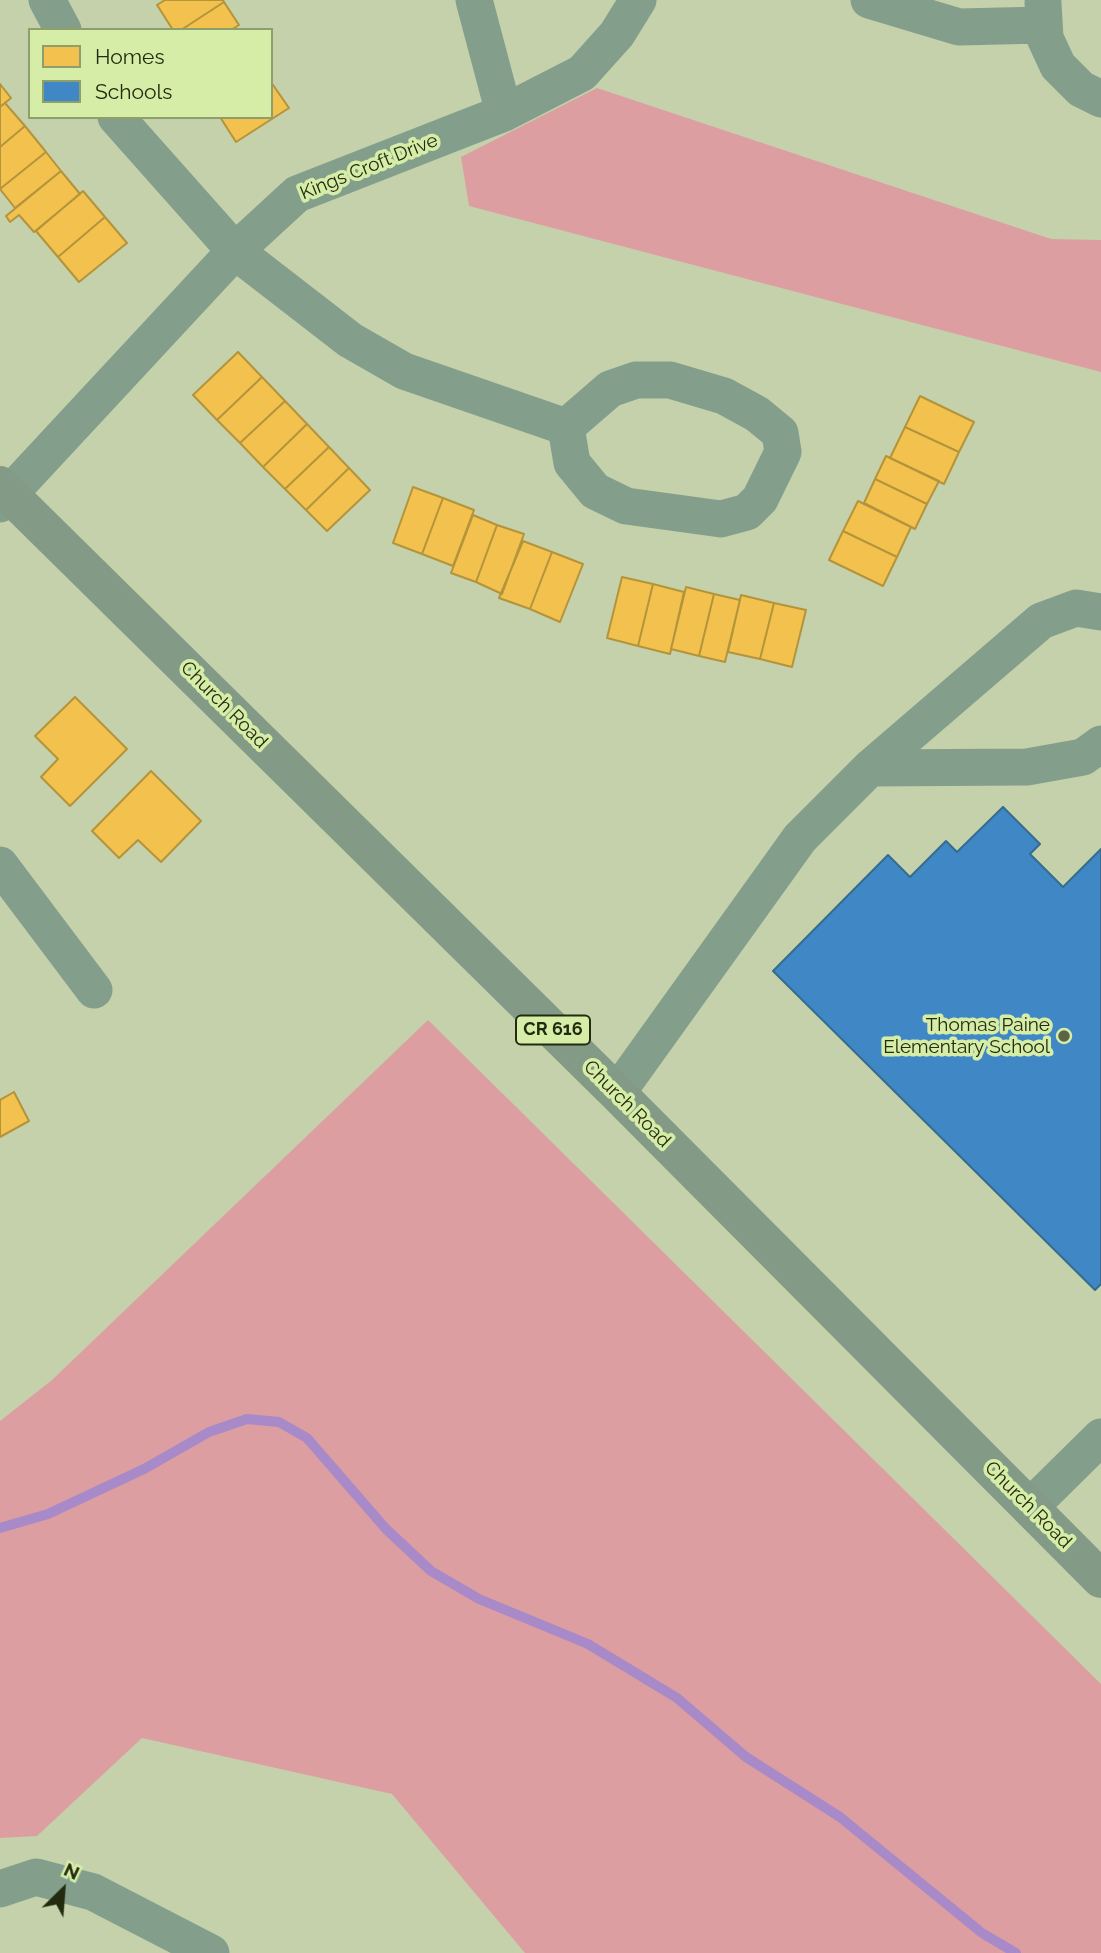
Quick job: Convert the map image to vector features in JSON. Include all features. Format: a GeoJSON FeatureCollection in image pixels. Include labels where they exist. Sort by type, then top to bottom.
{"type":"FeatureCollection","features":[{"type":"Feature","properties":{"kind":"main road","name":"Church Road"},"geometry":{"type":"LineString","coordinates":[[3,495],[617,1093],[1101,1579]]}},
{"type":"Feature","properties":{"kind":"street"},"geometry":{"type":"LineString","coordinates":[[47,0],[62,28]]}},
{"type":"Feature","properties":{"kind":"street"},"geometry":{"type":"LineString","coordinates":[[474,0],[504,113]]}},
{"type":"Feature","properties":{"kind":"street","name":"Kings Croft Drive"},"geometry":{"type":"LineString","coordinates":[[3,495],[235,251],[297,194],[504,113],[582,73],[617,34],[638,0]]}},
{"type":"Feature","properties":{"kind":"street"},"geometry":{"type":"LineString","coordinates":[[869,0],[959,27],[1043,12],[1045,38],[1058,66],[1081,89],[1101,99]]}},
{"type":"Feature","properties":{"kind":"street"},"geometry":{"type":"LineString","coordinates":[[118,119],[235,251],[350,340],[404,371],[566,427]]}},
{"type":"Feature","properties":{"kind":"street"},"geometry":{"type":"LineString","coordinates":[[636,380],[670,380],[723,396],[757,414],[780,433],[783,452],[760,499],[747,512],[721,519],[626,506],[595,491],[572,463],[566,427],[610,389],[636,380]]}},
{"type":"Feature","properties":{"kind":"street"},"geometry":{"type":"LineString","coordinates":[[617,1093],[800,838],[870,768],[1041,621],[1076,608],[1101,612]]}},
{"type":"Feature","properties":{"kind":"street"},"geometry":{"type":"LineString","coordinates":[[870,768],[1027,767],[1083,757],[1101,744]]}},
{"type":"Feature","properties":{"kind":"street"},"geometry":{"type":"LineString","coordinates":[[0,865],[94,990]]}},
{"type":"Feature","properties":{"kind":"street"},"geometry":{"type":"LineString","coordinates":[[1030,1507],[1101,1437]]}},
{"type":"Feature","properties":{"kind":"street"},"geometry":{"type":"LineString","coordinates":[[0,1889],[36,1877],[93,1892],[211,1953]]}},
{"type":"Feature","properties":{"kind":"shaded area"},"geometry":{"type":"Polygon","coordinates":[[[597,88],[1051,239],[1101,240],[1101,372],[469,206],[461,157],[597,88]]]}},
{"type":"Feature","properties":{"kind":"shaded area"},"geometry":{"type":"Polygon","coordinates":[[[428,1020],[1101,1684],[1101,1953],[525,1953],[392,1794],[142,1738],[37,1836],[0,1838],[0,1421],[52,1380],[428,1020]]]}},
{"type":"Feature","properties":{"kind":"building: Homes"},"geometry":{"type":"Polygon","coordinates":[[[165,0],[224,2],[184,28],[172,28],[157,5],[165,0]]]}},
{"type":"Feature","properties":{"kind":"building: Homes"},"geometry":{"type":"Polygon","coordinates":[[[224,2],[239,25],[234,28],[184,28],[224,2]]]}},
{"type":"Feature","properties":{"kind":"building: Homes"},"geometry":{"type":"Polygon","coordinates":[[[0,84],[11,98],[0,107],[0,84]]]}},
{"type":"Feature","properties":{"kind":"building: Homes"},"geometry":{"type":"Polygon","coordinates":[[[273,85],[289,108],[273,118],[273,85]]]}},
{"type":"Feature","properties":{"kind":"building: Homes"},"geometry":{"type":"Polygon","coordinates":[[[5,103],[25,126],[0,147],[0,107],[5,103]]]}},
{"type":"Feature","properties":{"kind":"building: Homes"},"geometry":{"type":"Polygon","coordinates":[[[221,119],[272,119],[236,142],[221,119]]]}},
{"type":"Feature","properties":{"kind":"building: Homes"},"geometry":{"type":"Polygon","coordinates":[[[25,126],[46,152],[0,189],[0,147],[25,126]]]}},
{"type":"Feature","properties":{"kind":"building: Homes"},"geometry":{"type":"Polygon","coordinates":[[[46,152],[61,171],[15,208],[0,189],[46,152]]]}},
{"type":"Feature","properties":{"kind":"building: Homes"},"geometry":{"type":"Polygon","coordinates":[[[61,171],[80,194],[34,232],[19,215],[10,222],[6,216],[61,171]]]}},
{"type":"Feature","properties":{"kind":"building: Homes"},"geometry":{"type":"Polygon","coordinates":[[[83,191],[105,217],[58,257],[36,231],[83,191]]]}},
{"type":"Feature","properties":{"kind":"building: Homes"},"geometry":{"type":"Polygon","coordinates":[[[105,217],[127,243],[79,282],[58,257],[105,217]]]}},
{"type":"Feature","properties":{"kind":"building: Homes"},"geometry":{"type":"Polygon","coordinates":[[[238,352],[262,377],[217,420],[193,395],[238,352]]]}},
{"type":"Feature","properties":{"kind":"building: Homes"},"geometry":{"type":"Polygon","coordinates":[[[262,377],[285,401],[240,443],[217,420],[262,377]]]}},
{"type":"Feature","properties":{"kind":"building: Homes"},"geometry":{"type":"Polygon","coordinates":[[[920,396],[974,422],[959,452],[905,427],[920,396]]]}},
{"type":"Feature","properties":{"kind":"building: Homes"},"geometry":{"type":"Polygon","coordinates":[[[285,401],[307,424],[263,467],[240,443],[285,401]]]}},
{"type":"Feature","properties":{"kind":"building: Homes"},"geometry":{"type":"Polygon","coordinates":[[[307,424],[329,447],[285,489],[263,467],[307,424]]]}},
{"type":"Feature","properties":{"kind":"building: Homes"},"geometry":{"type":"Polygon","coordinates":[[[905,427],[959,452],[944,484],[890,458],[905,427]]]}},
{"type":"Feature","properties":{"kind":"building: Homes"},"geometry":{"type":"Polygon","coordinates":[[[329,447],[349,468],[306,510],[285,489],[329,447]]]}},
{"type":"Feature","properties":{"kind":"building: Homes"},"geometry":{"type":"Polygon","coordinates":[[[886,456],[939,481],[927,504],[875,479],[886,456]]]}},
{"type":"Feature","properties":{"kind":"building: Homes"},"geometry":{"type":"Polygon","coordinates":[[[349,468],[370,490],[327,531],[306,510],[349,468]]]}},
{"type":"Feature","properties":{"kind":"building: Homes"},"geometry":{"type":"Polygon","coordinates":[[[875,479],[927,504],[915,529],[864,503],[875,479]]]}},
{"type":"Feature","properties":{"kind":"building: Homes"},"geometry":{"type":"Polygon","coordinates":[[[413,487],[443,498],[422,554],[393,543],[413,487]]]}},
{"type":"Feature","properties":{"kind":"building: Homes"},"geometry":{"type":"Polygon","coordinates":[[[443,498],[474,510],[453,566],[422,554],[443,498]]]}},
{"type":"Feature","properties":{"kind":"building: Homes"},"geometry":{"type":"Polygon","coordinates":[[[858,501],[911,527],[897,557],[843,531],[858,501]]]}},
{"type":"Feature","properties":{"kind":"building: Homes"},"geometry":{"type":"Polygon","coordinates":[[[473,515],[497,525],[476,582],[451,573],[473,515]]]}},
{"type":"Feature","properties":{"kind":"building: Homes"},"geometry":{"type":"Polygon","coordinates":[[[497,525],[524,534],[502,594],[476,582],[497,525]]]}},
{"type":"Feature","properties":{"kind":"building: Homes"},"geometry":{"type":"Polygon","coordinates":[[[843,531],[897,557],[883,586],[829,560],[843,531]]]}},
{"type":"Feature","properties":{"kind":"building: Homes"},"geometry":{"type":"Polygon","coordinates":[[[523,541],[552,552],[530,609],[499,598],[523,541]]]}},
{"type":"Feature","properties":{"kind":"building: Homes"},"geometry":{"type":"Polygon","coordinates":[[[552,552],[583,564],[560,622],[530,609],[552,552]]]}},
{"type":"Feature","properties":{"kind":"building: Homes"},"geometry":{"type":"Polygon","coordinates":[[[622,577],[653,584],[638,646],[607,638],[622,577]]]}},
{"type":"Feature","properties":{"kind":"building: Homes"},"geometry":{"type":"Polygon","coordinates":[[[653,584],[684,592],[670,654],[638,646],[653,584]]]}},
{"type":"Feature","properties":{"kind":"building: Homes"},"geometry":{"type":"Polygon","coordinates":[[[686,587],[714,594],[699,656],[671,649],[686,587]]]}},
{"type":"Feature","properties":{"kind":"building: Homes"},"geometry":{"type":"Polygon","coordinates":[[[714,594],[740,600],[725,662],[699,656],[714,594]]]}},
{"type":"Feature","properties":{"kind":"building: Homes"},"geometry":{"type":"Polygon","coordinates":[[[741,595],[774,603],[760,659],[728,652],[741,595]]]}},
{"type":"Feature","properties":{"kind":"building: Homes"},"geometry":{"type":"Polygon","coordinates":[[[774,603],[806,610],[792,667],[760,659],[774,603]]]}},
{"type":"Feature","properties":{"kind":"building: Homes"},"geometry":{"type":"Polygon","coordinates":[[[75,697],[127,749],[70,806],[41,777],[58,759],[35,736],[75,697]]]}},
{"type":"Feature","properties":{"kind":"building: Homes"},"geometry":{"type":"Polygon","coordinates":[[[151,771],[201,821],[161,862],[138,840],[119,858],[92,831],[151,771]]]}},
{"type":"Feature","properties":{"kind":"building: Homes"},"geometry":{"type":"Polygon","coordinates":[[[14,1092],[29,1121],[0,1137],[0,1100],[14,1092]]]}},
{"type":"Feature","properties":{"kind":"building: Schools"},"geometry":{"type":"Polygon","coordinates":[[[1003,807],[1040,844],[1030,854],[1063,887],[1101,849],[1101,1284],[1095,1290],[773,971],[888,855],[910,877],[946,841],[957,852],[1003,807]]]}},
{"type":"Feature","properties":{"kind":"waterway"},"geometry":{"type":"LineString","coordinates":[[0,1528],[48,1514],[144,1469],[209,1432],[247,1419],[279,1422],[307,1438],[386,1529],[431,1571],[479,1599],[588,1644],[677,1698],[746,1757],[840,1817],[982,1933],[1016,1953]]}},
{"type":"Feature","properties":{"kind":"place","name":"Thomas Paine Elementary School"},"geometry":{"type":"Point","coordinates":[1064,1036]}}]}
